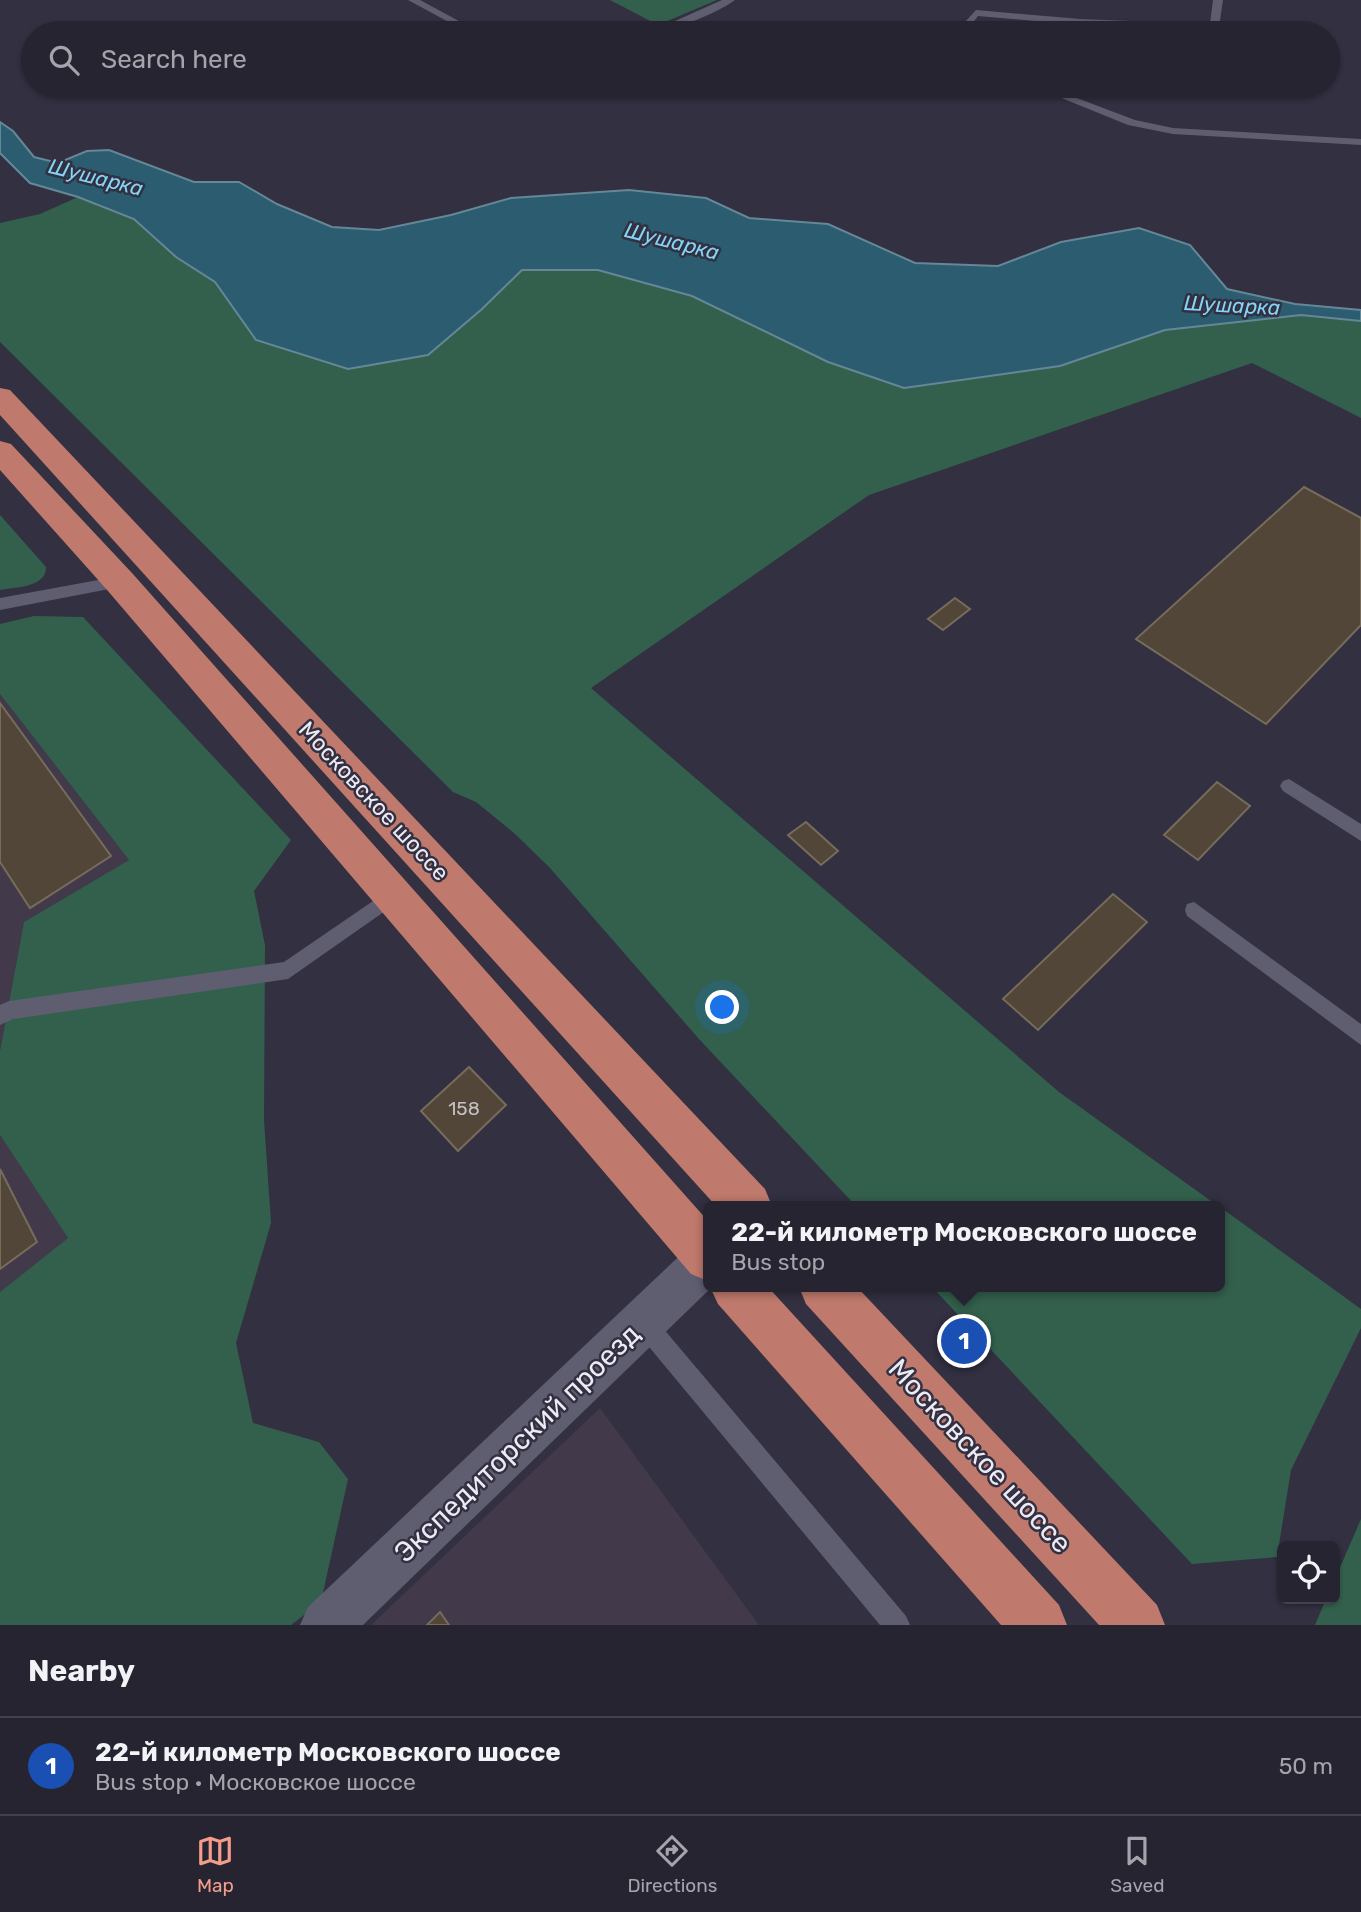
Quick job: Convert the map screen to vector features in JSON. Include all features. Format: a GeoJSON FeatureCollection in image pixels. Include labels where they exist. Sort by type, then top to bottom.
{"type":"FeatureCollection","features":[{"type":"Feature","properties":{"kind":"highway","name":"Московское шоссе"},"geometry":{"type":"LineString","coordinates":[[0,397],[743,1201]]}},
{"type":"Feature","properties":{"kind":"highway","name":"Московское шоссе"},"geometry":{"type":"LineString","coordinates":[[0,452],[120,582],[703,1252]]}},
{"type":"Feature","properties":{"kind":"highway"},"geometry":{"type":"LineString","coordinates":[[739,1292],[1039,1625]]}},
{"type":"Feature","properties":{"kind":"highway","name":"Московское шоссе"},"geometry":{"type":"LineString","coordinates":[[828,1292],[1137,1625]]}},
{"type":"Feature","properties":{"kind":"street","name":"Экспедиторский проезд"},"geometry":{"type":"LineString","coordinates":[[326,1625],[703,1265]]}},
{"type":"Feature","properties":{"kind":"lane"},"geometry":{"type":"LineString","coordinates":[[412,0],[453,21]]}},
{"type":"Feature","properties":{"kind":"lane"},"geometry":{"type":"LineString","coordinates":[[683,21],[730,0]]}},
{"type":"Feature","properties":{"kind":"lane"},"geometry":{"type":"LineString","coordinates":[[1215,21],[1218,0]]}},
{"type":"Feature","properties":{"kind":"lane"},"geometry":{"type":"LineString","coordinates":[[970,21],[976,13],[1068,21]]}},
{"type":"Feature","properties":{"kind":"lane"},"geometry":{"type":"LineString","coordinates":[[1068,98],[1132,123],[1173,131],[1361,142]]}},
{"type":"Feature","properties":{"kind":"lane"},"geometry":{"type":"LineString","coordinates":[[0,604],[120,582]]}},
{"type":"Feature","properties":{"kind":"lane"},"geometry":{"type":"LineString","coordinates":[[1289,786],[1361,833]]}},
{"type":"Feature","properties":{"kind":"lane"},"geometry":{"type":"LineString","coordinates":[[0,1016],[9,1010],[288,970],[392,896]]}},
{"type":"Feature","properties":{"kind":"lane"},"geometry":{"type":"LineString","coordinates":[[1194,910],[1361,1036]]}},
{"type":"Feature","properties":{"kind":"lane"},"geometry":{"type":"LineString","coordinates":[[643,1322],[897,1625]]}},
{"type":"Feature","properties":{"kind":"shaded area"},"geometry":{"type":"Polygon","coordinates":[[[0,694],[129,860],[24,922],[0,1051],[0,694]]]}},
{"type":"Feature","properties":{"kind":"shaded area"},"geometry":{"type":"Polygon","coordinates":[[[0,1135],[68,1238],[0,1292],[0,1135]]]}},
{"type":"Feature","properties":{"kind":"shaded area"},"geometry":{"type":"Polygon","coordinates":[[[600,1408],[759,1625],[371,1625],[600,1408]]]}},
{"type":"Feature","properties":{"kind":"green space"},"geometry":{"type":"Polygon","coordinates":[[[610,0],[717,0],[667,21],[650,21],[610,0]]]}},
{"type":"Feature","properties":{"kind":"green space"},"geometry":{"type":"Polygon","coordinates":[[[78,197],[134,219],[176,257],[215,282],[256,340],[428,355],[522,270],[598,270],[692,296],[749,323],[1060,366],[1165,330],[1301,315],[1361,321],[1361,418],[1252,363],[869,495],[591,688],[1059,1092],[1211,1201],[851,1201],[699,1039],[550,868],[514,833],[476,802],[453,792],[0,342],[0,223],[40,214],[78,197]]]}},
{"type":"Feature","properties":{"kind":"green space"},"geometry":{"type":"Polygon","coordinates":[[[0,515],[46,567],[45,574],[35,583],[0,590],[0,515]]]}},
{"type":"Feature","properties":{"kind":"green space"},"geometry":{"type":"Polygon","coordinates":[[[34,616],[83,617],[291,840],[254,891],[265,945],[264,1120],[271,1223],[236,1343],[253,1423],[319,1442],[348,1479],[321,1602],[291,1625],[0,1625],[0,1292],[68,1238],[0,1135],[0,1051],[24,922],[129,860],[0,694],[0,624],[34,616]]]}},
{"type":"Feature","properties":{"kind":"green space"},"geometry":{"type":"Polygon","coordinates":[[[1225,1211],[1361,1309],[1361,1328],[1291,1470],[1280,1541],[1277,1541],[1277,1557],[1192,1564],[937,1292],[1225,1292],[1225,1211]]]}},
{"type":"Feature","properties":{"kind":"green space"},"geometry":{"type":"Polygon","coordinates":[[[1361,1519],[1361,1625],[1315,1625],[1324,1604],[1340,1604],[1340,1567],[1361,1519]]]}},
{"type":"Feature","properties":{"kind":"water","name":"Шушарка"},"geometry":{"type":"Polygon","coordinates":[[[0,122],[13,131],[34,157],[58,163],[87,151],[109,150],[194,182],[239,182],[277,204],[332,227],[379,230],[451,215],[511,198],[629,190],[706,198],[749,218],[828,224],[915,263],[998,266],[1061,242],[1139,228],[1190,245],[1227,289],[1295,304],[1361,310],[1361,321],[1301,315],[1165,330],[1060,366],[904,388],[828,362],[692,296],[598,270],[522,270],[428,355],[348,369],[256,340],[215,282],[176,257],[134,219],[78,197],[30,183],[0,153],[0,122]]]}},
{"type":"Feature","properties":{"kind":"building"},"geometry":{"type":"Polygon","coordinates":[[[1304,487],[1361,518],[1361,625],[1266,724],[1136,639],[1304,487]]]}},
{"type":"Feature","properties":{"kind":"building"},"geometry":{"type":"Polygon","coordinates":[[[955,598],[970,609],[943,630],[928,619],[955,598]]]}},
{"type":"Feature","properties":{"kind":"building"},"geometry":{"type":"Polygon","coordinates":[[[0,703],[111,856],[30,908],[0,862],[0,703]]]}},
{"type":"Feature","properties":{"kind":"building"},"geometry":{"type":"Polygon","coordinates":[[[1217,782],[1250,806],[1198,860],[1164,835],[1217,782]]]}},
{"type":"Feature","properties":{"kind":"building"},"geometry":{"type":"Polygon","coordinates":[[[806,822],[838,851],[821,865],[788,835],[806,822]]]}},
{"type":"Feature","properties":{"kind":"building"},"geometry":{"type":"Polygon","coordinates":[[[1113,894],[1147,922],[1038,1030],[1003,999],[1113,894]]]}},
{"type":"Feature","properties":{"kind":"building"},"geometry":{"type":"Polygon","coordinates":[[[469,1067],[506,1105],[458,1151],[421,1111],[469,1067]]]}},
{"type":"Feature","properties":{"kind":"building"},"geometry":{"type":"Polygon","coordinates":[[[0,1169],[37,1242],[0,1269],[0,1169]]]}},
{"type":"Feature","properties":{"kind":"building"},"geometry":{"type":"Polygon","coordinates":[[[440,1612],[449,1625],[427,1625],[440,1612]]]}},
{"type":"Feature","properties":{"kind":"place","name":"22-й километр Московского шоссе"},"geometry":{"type":"Point","coordinates":[964,1341]}}]}
